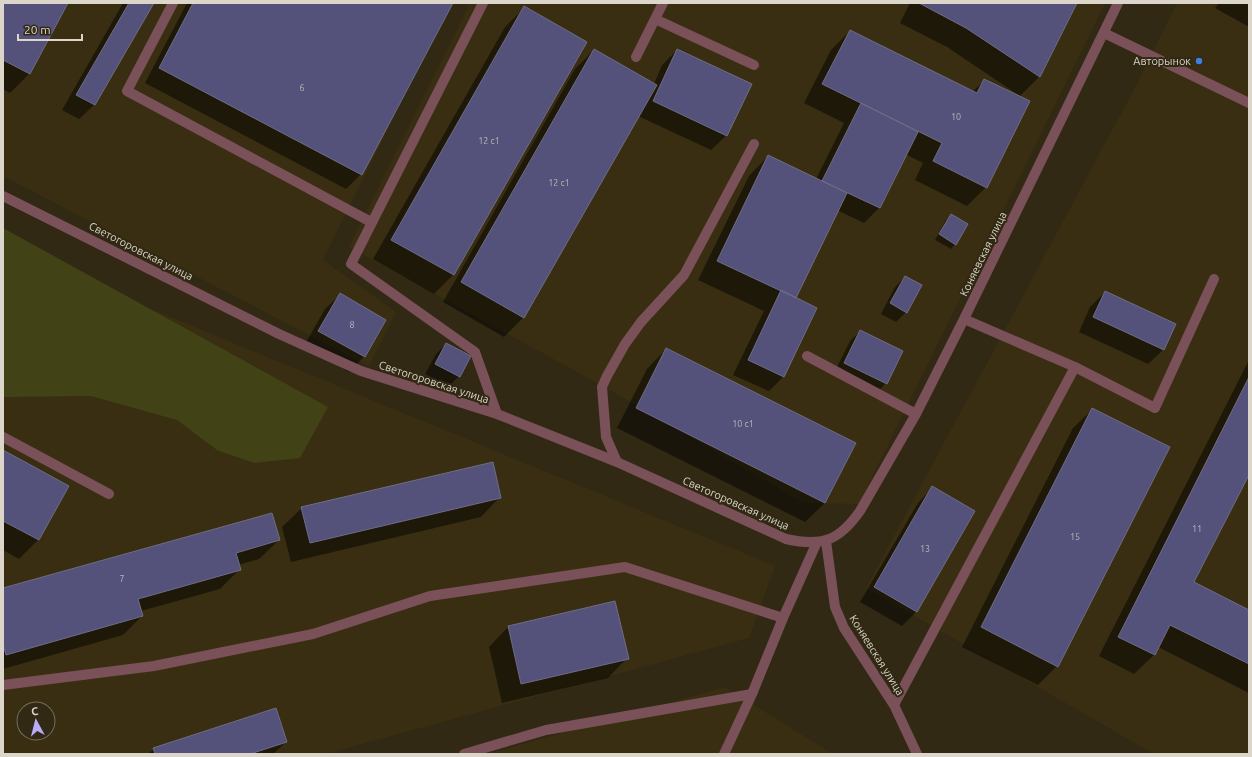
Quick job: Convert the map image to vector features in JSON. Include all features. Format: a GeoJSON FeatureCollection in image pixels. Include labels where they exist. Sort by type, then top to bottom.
{"type":"FeatureCollection","features":[{"type":"Feature","properties":{"kind":"street"},"geometry":{"type":"LineString","coordinates":[[173,3],[127,91],[371,222]]}},
{"type":"Feature","properties":{"kind":"street"},"geometry":{"type":"LineString","coordinates":[[483,3],[351,264],[475,352],[497,414]]}},
{"type":"Feature","properties":{"kind":"street"},"geometry":{"type":"LineString","coordinates":[[636,57],[663,3]]}},
{"type":"Feature","properties":{"kind":"street","name":"Коняевская улица"},"geometry":{"type":"LineString","coordinates":[[860,511],[916,414],[964,320],[1118,3]]}},
{"type":"Feature","properties":{"kind":"street"},"geometry":{"type":"LineString","coordinates":[[655,20],[754,65]]}},
{"type":"Feature","properties":{"kind":"street"},"geometry":{"type":"LineString","coordinates":[[1104,32],[1249,103]]}},
{"type":"Feature","properties":{"kind":"street"},"geometry":{"type":"LineString","coordinates":[[617,462],[606,437],[602,387],[626,344],[641,322],[684,275],[754,144]]}},
{"type":"Feature","properties":{"kind":"street","name":"Светогоровская улица"},"geometry":{"type":"LineString","coordinates":[[3,196],[280,334],[361,371],[497,414],[617,462],[786,540],[802,543],[822,541],[836,537],[852,524],[860,511]]}},
{"type":"Feature","properties":{"kind":"street"},"geometry":{"type":"LineString","coordinates":[[964,320],[1075,367],[1155,408],[1214,279]]}},
{"type":"Feature","properties":{"kind":"street"},"geometry":{"type":"LineString","coordinates":[[807,356],[916,414]]}},
{"type":"Feature","properties":{"kind":"street"},"geometry":{"type":"LineString","coordinates":[[894,705],[1075,367]]}},
{"type":"Feature","properties":{"kind":"street"},"geometry":{"type":"LineString","coordinates":[[3,438],[109,494]]}},
{"type":"Feature","properties":{"kind":"street"},"geometry":{"type":"LineString","coordinates":[[724,754],[752,694],[783,618],[822,541]]}},
{"type":"Feature","properties":{"kind":"street","name":"Коняевская улица"},"geometry":{"type":"LineString","coordinates":[[822,541],[835,607],[844,628],[894,705],[917,754]]}},
{"type":"Feature","properties":{"kind":"street"},"geometry":{"type":"LineString","coordinates":[[3,685],[154,666],[313,634],[430,596],[625,567],[783,618]]}},
{"type":"Feature","properties":{"kind":"street"},"geometry":{"type":"LineString","coordinates":[[464,754],[546,730],[752,694]]}},
{"type":"Feature","properties":{"kind":"shaded area"},"geometry":{"type":"Polygon","coordinates":[[[3,3],[450,3],[323,260],[396,312],[369,366],[3,176],[3,3]]]}},
{"type":"Feature","properties":{"kind":"shaded area"},"geometry":{"type":"Polygon","coordinates":[[[470,3],[1105,3],[859,504],[804,503],[617,394],[349,247],[470,3]]]}},
{"type":"Feature","properties":{"kind":"shaded area"},"geometry":{"type":"Polygon","coordinates":[[[1177,3],[1249,3],[1249,754],[1154,754],[866,588],[1139,80],[1177,3]]]}},
{"type":"Feature","properties":{"kind":"shaded area"},"geometry":{"type":"Polygon","coordinates":[[[3,228],[328,407],[300,458],[254,463],[217,450],[177,420],[91,396],[3,397],[3,228]]]}},
{"type":"Feature","properties":{"kind":"shaded area"},"geometry":{"type":"Polygon","coordinates":[[[3,248],[775,566],[749,638],[325,754],[3,754],[3,248]]]}},
{"type":"Feature","properties":{"kind":"shaded area"},"geometry":{"type":"Polygon","coordinates":[[[725,687],[833,754],[488,754],[725,687]]]}},
{"type":"Feature","properties":{"kind":"building"},"geometry":{"type":"Polygon","coordinates":[[[3,3],[68,3],[30,74],[3,60],[3,3]]]}},
{"type":"Feature","properties":{"kind":"building"},"geometry":{"type":"Polygon","coordinates":[[[129,3],[154,3],[95,105],[76,95],[129,3]]]}},
{"type":"Feature","properties":{"kind":"building"},"geometry":{"type":"Polygon","coordinates":[[[193,3],[453,3],[362,175],[159,68],[193,3]]]}},
{"type":"Feature","properties":{"kind":"building"},"geometry":{"type":"Polygon","coordinates":[[[919,3],[1077,3],[1040,77],[966,28],[919,3]]]}},
{"type":"Feature","properties":{"kind":"building"},"geometry":{"type":"Polygon","coordinates":[[[524,6],[587,42],[454,275],[391,240],[524,6]]]}},
{"type":"Feature","properties":{"kind":"building"},"geometry":{"type":"Polygon","coordinates":[[[850,30],[977,93],[984,79],[1030,101],[987,188],[933,161],[942,143],[822,84],[850,30]]]}},
{"type":"Feature","properties":{"kind":"building"},"geometry":{"type":"Polygon","coordinates":[[[594,49],[657,85],[524,318],[461,282],[594,49]]]}},
{"type":"Feature","properties":{"kind":"building"},"geometry":{"type":"Polygon","coordinates":[[[677,49],[752,84],[727,136],[653,101],[677,49]]]}},
{"type":"Feature","properties":{"kind":"building"},"geometry":{"type":"Polygon","coordinates":[[[861,103],[918,132],[880,208],[822,181],[861,103]]]}},
{"type":"Feature","properties":{"kind":"building"},"geometry":{"type":"Polygon","coordinates":[[[768,155],[847,193],[796,298],[717,261],[768,155]]]}},
{"type":"Feature","properties":{"kind":"building"},"geometry":{"type":"Polygon","coordinates":[[[951,214],[968,224],[956,245],[939,234],[951,214]]]}},
{"type":"Feature","properties":{"kind":"building"},"geometry":{"type":"Polygon","coordinates":[[[905,276],[922,285],[907,313],[890,303],[905,276]]]}},
{"type":"Feature","properties":{"kind":"building"},"geometry":{"type":"Polygon","coordinates":[[[781,290],[817,308],[784,377],[748,360],[781,290]]]}},
{"type":"Feature","properties":{"kind":"building"},"geometry":{"type":"Polygon","coordinates":[[[1105,291],[1176,324],[1164,350],[1093,317],[1105,291]]]}},
{"type":"Feature","properties":{"kind":"building"},"geometry":{"type":"Polygon","coordinates":[[[340,293],[386,320],[365,357],[318,331],[340,293]]]}},
{"type":"Feature","properties":{"kind":"building"},"geometry":{"type":"Polygon","coordinates":[[[860,330],[903,351],[887,384],[844,363],[860,330]]]}},
{"type":"Feature","properties":{"kind":"building"},"geometry":{"type":"Polygon","coordinates":[[[446,343],[471,356],[460,377],[435,364],[446,343]]]}},
{"type":"Feature","properties":{"kind":"building"},"geometry":{"type":"Polygon","coordinates":[[[666,348],[856,443],[825,503],[636,408],[666,348]]]}},
{"type":"Feature","properties":{"kind":"building"},"geometry":{"type":"Polygon","coordinates":[[[1249,377],[1249,475],[1194,582],[1249,610],[1249,664],[1170,625],[1155,655],[1118,637],[1249,377]]]}},
{"type":"Feature","properties":{"kind":"building"},"geometry":{"type":"Polygon","coordinates":[[[1092,408],[1170,447],[1058,667],[981,627],[1092,408]]]}},
{"type":"Feature","properties":{"kind":"building"},"geometry":{"type":"Polygon","coordinates":[[[3,450],[69,486],[39,540],[3,521],[3,450]]]}},
{"type":"Feature","properties":{"kind":"building"},"geometry":{"type":"Polygon","coordinates":[[[493,462],[501,498],[310,543],[301,507],[493,462]]]}},
{"type":"Feature","properties":{"kind":"building"},"geometry":{"type":"Polygon","coordinates":[[[932,486],[975,511],[917,612],[874,587],[932,486]]]}},
{"type":"Feature","properties":{"kind":"building"},"geometry":{"type":"Polygon","coordinates":[[[272,513],[280,540],[236,553],[241,570],[138,599],[143,616],[6,655],[3,644],[3,588],[272,513]]]}},
{"type":"Feature","properties":{"kind":"building"},"geometry":{"type":"Polygon","coordinates":[[[615,601],[629,659],[521,684],[508,626],[615,601]]]}},
{"type":"Feature","properties":{"kind":"building"},"geometry":{"type":"Polygon","coordinates":[[[276,708],[287,742],[250,754],[155,754],[153,748],[276,708]]]}},
{"type":"Feature","properties":{"kind":"place","name":"Авторынок"},"geometry":{"type":"Point","coordinates":[1199,61]}}]}
